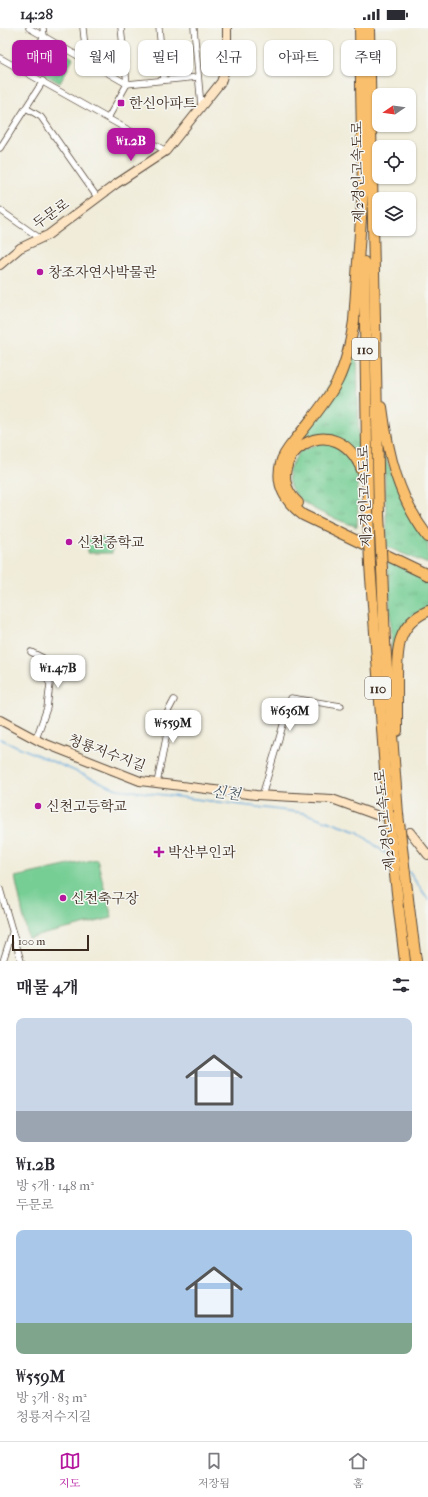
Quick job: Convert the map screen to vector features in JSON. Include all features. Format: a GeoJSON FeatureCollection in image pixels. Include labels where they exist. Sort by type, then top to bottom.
{"type":"FeatureCollection","features":[{"type":"Feature","properties":{"kind":"highway","name":"제2경인고속도로"},"geometry":{"type":"LineString","coordinates":[[360,28],[370,564],[388,811],[405,961]]}},
{"type":"Feature","properties":{"kind":"highway","name":"제2경인고속도로"},"geometry":{"type":"LineString","coordinates":[[369,28],[379,515],[385,642],[398,814],[416,961]]}},
{"type":"Feature","properties":{"kind":"highway"},"geometry":{"type":"LineString","coordinates":[[363,188],[354,321],[351,341],[338,380],[281,462],[280,485],[284,496],[292,506],[303,515],[428,575]]}},
{"type":"Feature","properties":{"kind":"highway"},"geometry":{"type":"LineString","coordinates":[[376,364],[390,458],[404,497],[428,537]]}},
{"type":"Feature","properties":{"kind":"highway"},"geometry":{"type":"LineString","coordinates":[[368,495],[360,466],[355,457],[341,443],[320,438],[307,442],[299,447],[289,459],[286,481],[291,494],[297,502],[307,510],[428,570]]}},
{"type":"Feature","properties":{"kind":"highway"},"geometry":{"type":"LineString","coordinates":[[396,793],[397,654],[400,639],[404,630],[420,614],[428,611]]}},
{"type":"Feature","properties":{"kind":"street"},"geometry":{"type":"LineString","coordinates":[[29,28],[75,54]]}},
{"type":"Feature","properties":{"kind":"street"},"geometry":{"type":"LineString","coordinates":[[42,40],[44,36],[43,28]]}},
{"type":"Feature","properties":{"kind":"street"},"geometry":{"type":"LineString","coordinates":[[83,28],[84,40]]}},
{"type":"Feature","properties":{"kind":"street"},"geometry":{"type":"LineString","coordinates":[[108,118],[127,84],[121,28]]}},
{"type":"Feature","properties":{"kind":"street"},"geometry":{"type":"LineString","coordinates":[[159,28],[164,80]]}},
{"type":"Feature","properties":{"kind":"street"},"geometry":{"type":"LineString","coordinates":[[194,28],[201,106]]}},
{"type":"Feature","properties":{"kind":"street","name":"두문로"},"geometry":{"type":"LineString","coordinates":[[0,265],[20,248],[48,235],[97,197],[166,151],[201,106],[214,92],[225,72],[228,28]]}},
{"type":"Feature","properties":{"kind":"street"},"geometry":{"type":"LineString","coordinates":[[0,58],[12,64]]}},
{"type":"Feature","properties":{"kind":"street"},"geometry":{"type":"LineString","coordinates":[[34,76],[166,151]]}},
{"type":"Feature","properties":{"kind":"street"},"geometry":{"type":"LineString","coordinates":[[113,76],[127,84],[198,77]]}},
{"type":"Feature","properties":{"kind":"street"},"geometry":{"type":"LineString","coordinates":[[0,148],[44,81]]}},
{"type":"Feature","properties":{"kind":"street"},"geometry":{"type":"LineString","coordinates":[[26,108],[41,117],[97,197]]}},
{"type":"Feature","properties":{"kind":"street"},"geometry":{"type":"LineString","coordinates":[[0,210],[41,239]]}},
{"type":"Feature","properties":{"kind":"street"},"geometry":{"type":"LineString","coordinates":[[31,652],[43,658],[45,676],[50,684],[47,708],[36,739]]}},
{"type":"Feature","properties":{"kind":"street"},"geometry":{"type":"LineString","coordinates":[[262,796],[291,698],[342,706]]}},
{"type":"Feature","properties":{"kind":"street"},"geometry":{"type":"LineString","coordinates":[[157,783],[167,733],[165,717],[174,700]]}},
{"type":"Feature","properties":{"kind":"street","name":"청룡저수지길"},"geometry":{"type":"LineString","coordinates":[[0,720],[36,739],[140,781],[262,796],[332,799],[376,815]]}},
{"type":"Feature","properties":{"kind":"street"},"geometry":{"type":"LineString","coordinates":[[410,832],[428,856]]}},
{"type":"Feature","properties":{"kind":"street"},"geometry":{"type":"LineString","coordinates":[[0,889],[2,906],[21,961]]}},
{"type":"Feature","properties":{"kind":"street"},"geometry":{"type":"LineString","coordinates":[[2,961],[12,932]]}},
{"type":"Feature","properties":{"kind":"green space"},"geometry":{"type":"Polygon","coordinates":[[[67,54],[73,58],[67,70],[67,54]]]}},
{"type":"Feature","properties":{"kind":"green space"},"geometry":{"type":"Polygon","coordinates":[[[47,76],[64,76],[60,83],[47,76]]]}},
{"type":"Feature","properties":{"kind":"green space"},"geometry":{"type":"Polygon","coordinates":[[[355,341],[357,341],[359,459],[344,443],[332,435],[318,436],[297,444],[355,341]]]}},
{"type":"Feature","properties":{"kind":"green space"},"geometry":{"type":"Polygon","coordinates":[[[323,442],[337,446],[346,454],[352,463],[358,487],[357,527],[312,508],[293,492],[289,482],[289,470],[300,451],[323,442]]]}},
{"type":"Feature","properties":{"kind":"green space"},"geometry":{"type":"Polygon","coordinates":[[[384,451],[388,464],[413,522],[428,542],[428,564],[387,547],[384,451]]]}},
{"type":"Feature","properties":{"kind":"green space"},"geometry":{"type":"Polygon","coordinates":[[[88,538],[112,538],[112,553],[88,553],[88,538]]]}},
{"type":"Feature","properties":{"kind":"green space"},"geometry":{"type":"Polygon","coordinates":[[[388,561],[428,580],[428,606],[408,620],[393,675],[388,561]]]}},
{"type":"Feature","properties":{"kind":"green space","name":"신천축구장"},"geometry":{"type":"Polygon","coordinates":[[[97,859],[112,918],[28,938],[15,877],[97,859]]]}},
{"type":"Feature","properties":{"kind":"waterway","name":"신천"},"geometry":{"type":"LineString","coordinates":[[0,739],[117,789],[304,813],[358,832],[389,856]]}},
{"type":"Feature","properties":{"kind":"waterway","name":"신천"},"geometry":{"type":"LineString","coordinates":[[409,872],[428,899]]}},
{"type":"Feature","properties":{"kind":"tunnel"},"geometry":{"type":"LineString","coordinates":[[376,815],[410,832]]}},
{"type":"Feature","properties":{"kind":"place","name":"한신아파트"},"geometry":{"type":"Point","coordinates":[121,103]}},
{"type":"Feature","properties":{"kind":"place","name":"창조자연사박물관"},"geometry":{"type":"Point","coordinates":[40,272]}},
{"type":"Feature","properties":{"kind":"place","name":"신천중학교"},"geometry":{"type":"Point","coordinates":[69,542]}},
{"type":"Feature","properties":{"kind":"place","name":"신천고등학교"},"geometry":{"type":"Point","coordinates":[38,806]}},
{"type":"Feature","properties":{"kind":"place","name":"박산부인과"},"geometry":{"type":"Point","coordinates":[159,852]}},
{"type":"Feature","properties":{"kind":"place","name":"신천축구장"},"geometry":{"type":"Point","coordinates":[63,898]}}]}
